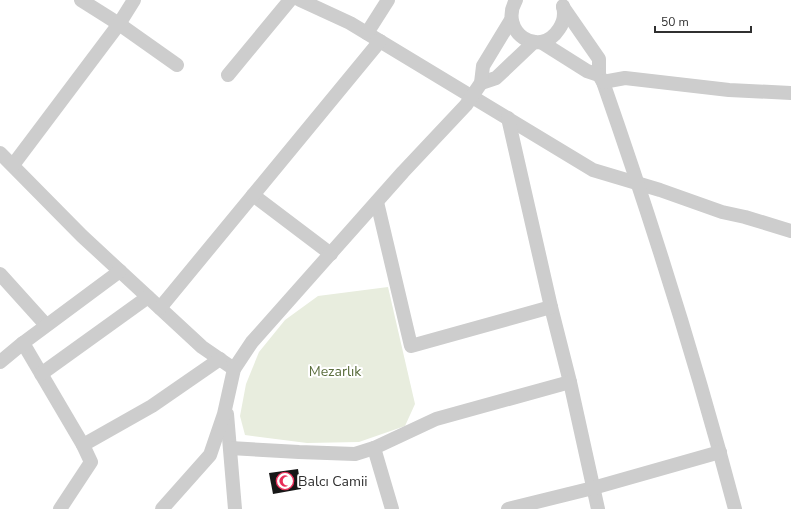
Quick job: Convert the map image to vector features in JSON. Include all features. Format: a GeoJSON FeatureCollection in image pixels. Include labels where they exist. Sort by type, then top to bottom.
{"type":"FeatureCollection","features":[{"type":"Feature","properties":{"kind":"street"},"geometry":{"type":"LineString","coordinates":[[81,0],[119,24],[177,65]]}},
{"type":"Feature","properties":{"kind":"street"},"geometry":{"type":"LineString","coordinates":[[13,164],[119,24],[134,0]]}},
{"type":"Feature","properties":{"kind":"street"},"geometry":{"type":"LineString","coordinates":[[228,75],[290,0]]}},
{"type":"Feature","properties":{"kind":"street"},"geometry":{"type":"LineString","coordinates":[[300,0],[350,23],[593,170],[660,190],[722,212],[791,230]]}},
{"type":"Feature","properties":{"kind":"street"},"geometry":{"type":"LineString","coordinates":[[367,34],[388,0]]}},
{"type":"Feature","properties":{"kind":"street"},"geometry":{"type":"LineString","coordinates":[[515,0],[511,12],[511,20],[519,34],[526,40],[538,42],[548,40],[558,31],[562,24],[564,15],[562,4]]}},
{"type":"Feature","properties":{"kind":"street"},"geometry":{"type":"LineString","coordinates":[[562,4],[599,59],[601,78],[639,184],[720,452],[735,509]]}},
{"type":"Feature","properties":{"kind":"street"},"geometry":{"type":"LineString","coordinates":[[162,509],[210,455],[226,406],[234,369],[252,342],[466,105],[481,83],[483,66],[511,20]]}},
{"type":"Feature","properties":{"kind":"street"},"geometry":{"type":"LineString","coordinates":[[160,308],[380,41]]}},
{"type":"Feature","properties":{"kind":"street"},"geometry":{"type":"LineString","coordinates":[[538,42],[601,78],[625,78],[729,90],[791,93]]}},
{"type":"Feature","properties":{"kind":"street"},"geometry":{"type":"LineString","coordinates":[[481,83],[496,78],[538,42]]}},
{"type":"Feature","properties":{"kind":"street"},"geometry":{"type":"LineString","coordinates":[[508,118],[551,307],[570,382],[598,509]]}},
{"type":"Feature","properties":{"kind":"street"},"geometry":{"type":"LineString","coordinates":[[0,153],[13,164],[82,236],[202,347],[234,369]]}},
{"type":"Feature","properties":{"kind":"street"},"geometry":{"type":"LineString","coordinates":[[253,195],[331,254]]}},
{"type":"Feature","properties":{"kind":"street"},"geometry":{"type":"LineString","coordinates":[[377,202],[411,346],[551,307]]}},
{"type":"Feature","properties":{"kind":"street"},"geometry":{"type":"LineString","coordinates":[[0,362],[46,325],[120,271]]}},
{"type":"Feature","properties":{"kind":"street"},"geometry":{"type":"LineString","coordinates":[[0,274],[46,325]]}},
{"type":"Feature","properties":{"kind":"street"},"geometry":{"type":"LineString","coordinates":[[41,374],[148,297]]}},
{"type":"Feature","properties":{"kind":"street"},"geometry":{"type":"LineString","coordinates":[[23,343],[83,445],[91,462],[60,509]]}},
{"type":"Feature","properties":{"kind":"street"},"geometry":{"type":"LineString","coordinates":[[83,445],[152,406],[220,359]]}},
{"type":"Feature","properties":{"kind":"street"},"geometry":{"type":"LineString","coordinates":[[230,448],[355,454],[374,448],[436,419],[570,382]]}},
{"type":"Feature","properties":{"kind":"street"},"geometry":{"type":"LineString","coordinates":[[226,406],[235,509]]}},
{"type":"Feature","properties":{"kind":"street"},"geometry":{"type":"LineString","coordinates":[[374,448],[392,509]]}},
{"type":"Feature","properties":{"kind":"street"},"geometry":{"type":"LineString","coordinates":[[508,509],[593,488],[720,452]]}},
{"type":"Feature","properties":{"kind":"green space","name":"Mezarlık"},"geometry":{"type":"Polygon","coordinates":[[[388,287],[415,404],[405,426],[359,442],[307,443],[245,435],[240,416],[246,384],[259,352],[285,320],[318,296],[388,287]]]}},
{"type":"Feature","properties":{"kind":"building","name":"Balcı Camii"},"geometry":{"type":"Polygon","coordinates":[[[298,469],[301,489],[273,494],[269,473],[298,469]]]}},
{"type":"Feature","properties":{"kind":"place","name":"Balcı Camii"},"geometry":{"type":"Point","coordinates":[285,481]}}]}
